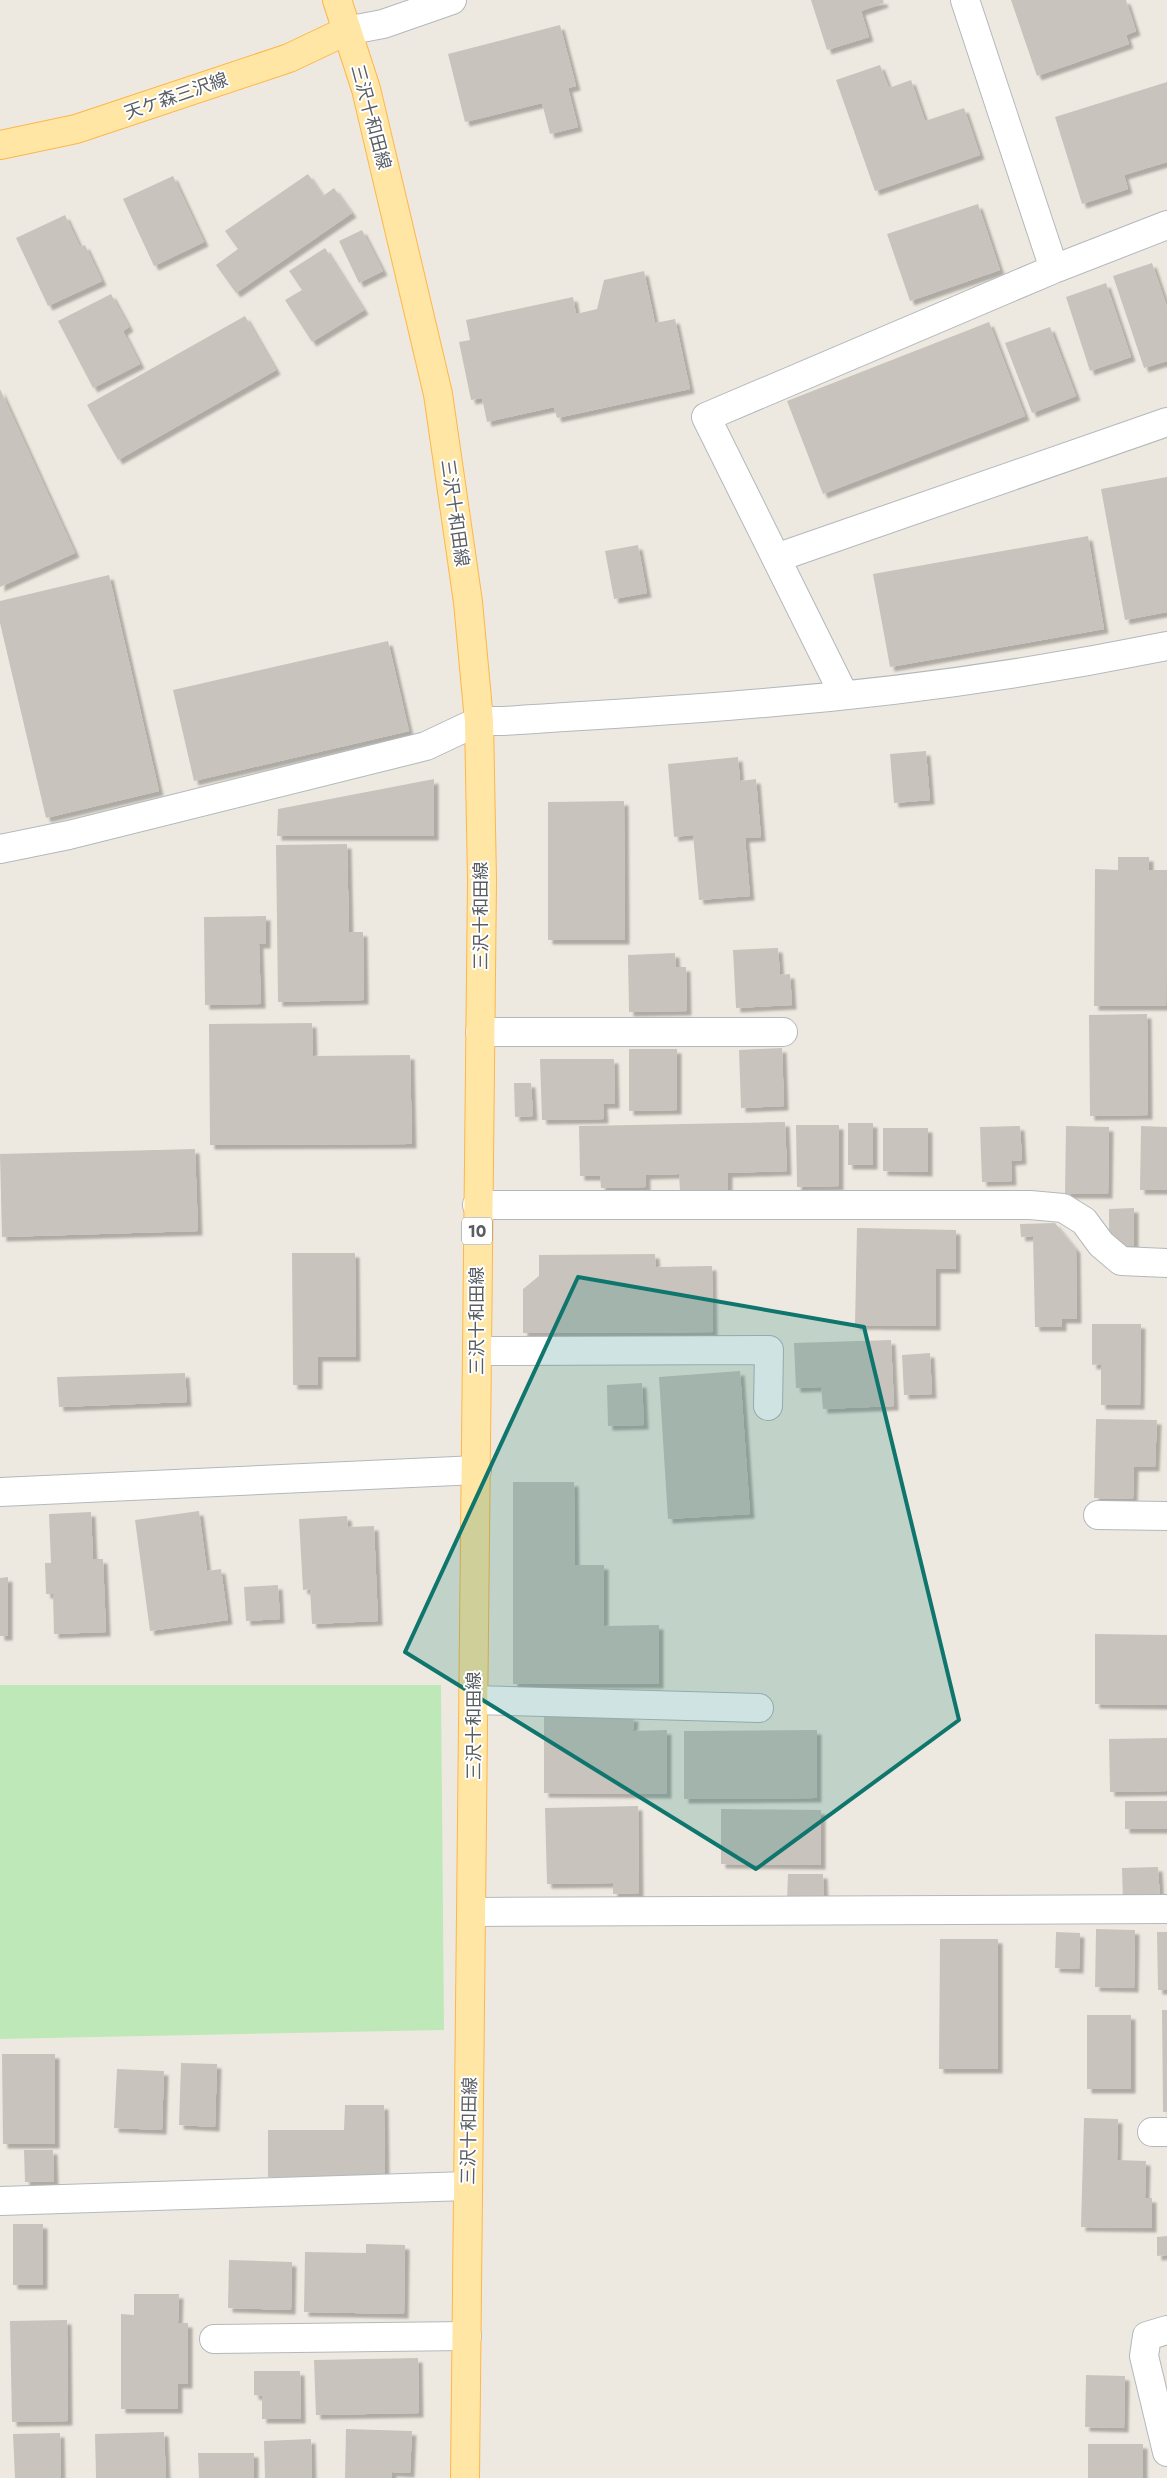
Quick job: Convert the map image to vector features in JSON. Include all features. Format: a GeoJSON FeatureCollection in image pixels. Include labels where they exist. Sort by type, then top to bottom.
{"type":"FeatureCollection","features":[{"type":"Feature","properties":{"kind":"main road","name":"三沢十和田線"},"geometry":{"type":"LineString","coordinates":[[337,0],[366,89],[438,394],[468,602],[479,721],[482,880],[477,1205],[473,1912],[465,2478]]}},
{"type":"Feature","properties":{"kind":"main road","name":"天ケ森三沢線"},"geometry":{"type":"LineString","coordinates":[[0,145],[76,129],[289,58],[346,31]]}},
{"type":"Feature","properties":{"kind":"street"},"geometry":{"type":"LineString","coordinates":[[346,31],[383,24],[452,0]]}},
{"type":"Feature","properties":{"kind":"street"},"geometry":{"type":"LineString","coordinates":[[965,0],[1054,269]]}},
{"type":"Feature","properties":{"kind":"street"},"geometry":{"type":"LineString","coordinates":[[844,695],[706,417],[1054,269],[1167,225]]}},
{"type":"Feature","properties":{"kind":"street"},"geometry":{"type":"LineString","coordinates":[[776,558],[1167,422]]}},
{"type":"Feature","properties":{"kind":"street"},"geometry":{"type":"LineString","coordinates":[[0,849],[69,835],[426,746],[479,721],[504,721],[745,705],[844,695],[996,676],[1167,646]]}},
{"type":"Feature","properties":{"kind":"street"},"geometry":{"type":"LineString","coordinates":[[480,1032],[783,1032]]}},
{"type":"Feature","properties":{"kind":"street"},"geometry":{"type":"LineString","coordinates":[[477,1205],[1030,1204],[1063,1208],[1084,1221],[1101,1244],[1121,1261],[1167,1263]]}},
{"type":"Feature","properties":{"kind":"street"},"geometry":{"type":"LineString","coordinates":[[477,1351],[769,1350],[768,1406]]}},
{"type":"Feature","properties":{"kind":"street"},"geometry":{"type":"LineString","coordinates":[[0,1492],[477,1470]]}},
{"type":"Feature","properties":{"kind":"street"},"geometry":{"type":"LineString","coordinates":[[1098,1515],[1167,1516]]}},
{"type":"Feature","properties":{"kind":"street"},"geometry":{"type":"LineString","coordinates":[[475,1700],[759,1708]]}},
{"type":"Feature","properties":{"kind":"street"},"geometry":{"type":"LineString","coordinates":[[473,1912],[1167,1909]]}},
{"type":"Feature","properties":{"kind":"street"},"geometry":{"type":"LineString","coordinates":[[0,2201],[468,2186]]}},
{"type":"Feature","properties":{"kind":"street"},"geometry":{"type":"LineString","coordinates":[[1167,2330],[1147,2336],[1144,2356],[1167,2452]]}},
{"type":"Feature","properties":{"kind":"street"},"geometry":{"type":"LineString","coordinates":[[214,2338],[467,2336]]}},
{"type":"Feature","properties":{"kind":"highlighted area"},"geometry":{"type":"Polygon","coordinates":[[[578,1277],[864,1327],[959,1720],[756,1869],[405,1652],[578,1277]]]}},
{"type":"Feature","properties":{"kind":"green space"},"geometry":{"type":"Polygon","coordinates":[[[0,1685],[441,1685],[444,2030],[0,2039],[0,1685]]]}},
{"type":"Feature","properties":{"kind":"building"},"geometry":{"type":"Polygon","coordinates":[[[811,0],[883,0],[884,3],[861,11],[869,37],[827,50],[811,0]]]}},
{"type":"Feature","properties":{"kind":"building"},"geometry":{"type":"Polygon","coordinates":[[[1011,0],[1126,0],[1136,31],[1126,35],[1129,44],[1037,76],[1011,0]]]}},
{"type":"Feature","properties":{"kind":"building"},"geometry":{"type":"Polygon","coordinates":[[[560,25],[576,86],[568,88],[578,127],[550,134],[542,103],[465,122],[448,54],[560,25]]]}},
{"type":"Feature","properties":{"kind":"building"},"geometry":{"type":"Polygon","coordinates":[[[880,65],[889,88],[911,80],[925,121],[964,108],[980,155],[875,191],[836,80],[880,65]]]}},
{"type":"Feature","properties":{"kind":"building"},"geometry":{"type":"Polygon","coordinates":[[[1167,82],[1167,162],[1124,175],[1128,189],[1082,204],[1055,117],[1167,82]]]}},
{"type":"Feature","properties":{"kind":"building"},"geometry":{"type":"Polygon","coordinates":[[[308,174],[323,196],[334,188],[352,213],[236,293],[216,265],[238,249],[225,231],[308,174]]]}},
{"type":"Feature","properties":{"kind":"building"},"geometry":{"type":"Polygon","coordinates":[[[173,176],[204,242],[154,266],[123,199],[173,176]]]}},
{"type":"Feature","properties":{"kind":"building"},"geometry":{"type":"Polygon","coordinates":[[[978,204],[1000,270],[910,301],[887,234],[978,204]]]}},
{"type":"Feature","properties":{"kind":"building"},"geometry":{"type":"Polygon","coordinates":[[[65,215],[80,247],[85,245],[102,281],[48,306],[16,238],[65,215]]]}},
{"type":"Feature","properties":{"kind":"building"},"geometry":{"type":"Polygon","coordinates":[[[362,230],[383,271],[359,283],[339,241],[362,230]]]}},
{"type":"Feature","properties":{"kind":"building"},"geometry":{"type":"Polygon","coordinates":[[[325,248],[364,310],[312,342],[285,300],[302,290],[289,271],[325,248]]]}},
{"type":"Feature","properties":{"kind":"building"},"geometry":{"type":"Polygon","coordinates":[[[1152,263],[1167,307],[1167,361],[1144,368],[1113,276],[1152,263]]]}},
{"type":"Feature","properties":{"kind":"building"},"geometry":{"type":"Polygon","coordinates":[[[644,271],[655,323],[675,319],[690,389],[557,418],[554,407],[487,422],[482,398],[471,400],[459,342],[470,340],[466,320],[573,297],[576,314],[597,309],[604,280],[644,271]]]}},
{"type":"Feature","properties":{"kind":"building"},"geometry":{"type":"Polygon","coordinates":[[[1106,283],[1131,357],[1090,371],[1066,297],[1106,283]]]}},
{"type":"Feature","properties":{"kind":"building"},"geometry":{"type":"Polygon","coordinates":[[[111,294],[129,327],[123,331],[140,364],[93,388],[58,321],[111,294]]]}},
{"type":"Feature","properties":{"kind":"building"},"geometry":{"type":"Polygon","coordinates":[[[245,316],[276,370],[118,460],[87,405],[245,316]]]}},
{"type":"Feature","properties":{"kind":"building"},"geometry":{"type":"Polygon","coordinates":[[[989,322],[1025,416],[823,494],[787,401],[989,322]]]}},
{"type":"Feature","properties":{"kind":"building"},"geometry":{"type":"Polygon","coordinates":[[[1050,327],[1076,396],[1032,413],[1005,343],[1050,327]]]}},
{"type":"Feature","properties":{"kind":"building"},"geometry":{"type":"Polygon","coordinates":[[[0,389],[75,553],[0,587],[0,389]]]}},
{"type":"Feature","properties":{"kind":"building"},"geometry":{"type":"Polygon","coordinates":[[[1167,477],[1167,612],[1125,620],[1101,489],[1167,477]]]}},
{"type":"Feature","properties":{"kind":"building"},"geometry":{"type":"Polygon","coordinates":[[[1088,536],[1104,629],[890,667],[873,574],[1088,536]]]}},
{"type":"Feature","properties":{"kind":"building"},"geometry":{"type":"Polygon","coordinates":[[[638,545],[647,593],[614,599],[605,551],[638,545]]]}},
{"type":"Feature","properties":{"kind":"building"},"geometry":{"type":"Polygon","coordinates":[[[109,575],[159,791],[46,818],[0,623],[0,601],[109,575]]]}},
{"type":"Feature","properties":{"kind":"building"},"geometry":{"type":"Polygon","coordinates":[[[388,641],[409,731],[194,781],[173,690],[388,641]]]}},
{"type":"Feature","properties":{"kind":"building"},"geometry":{"type":"Polygon","coordinates":[[[926,751],[930,800],[894,803],[890,754],[926,751]]]}},
{"type":"Feature","properties":{"kind":"building"},"geometry":{"type":"Polygon","coordinates":[[[738,757],[740,781],[756,779],[761,837],[745,838],[750,896],[699,900],[693,835],[674,837],[668,764],[738,757]]]}},
{"type":"Feature","properties":{"kind":"building"},"geometry":{"type":"Polygon","coordinates":[[[434,779],[434,836],[277,836],[278,809],[434,779]]]}},
{"type":"Feature","properties":{"kind":"building"},"geometry":{"type":"Polygon","coordinates":[[[624,801],[625,940],[548,940],[548,802],[624,801]]]}},
{"type":"Feature","properties":{"kind":"building"},"geometry":{"type":"Polygon","coordinates":[[[347,844],[349,932],[363,932],[364,1000],[278,1002],[276,845],[347,844]]]}},
{"type":"Feature","properties":{"kind":"building"},"geometry":{"type":"Polygon","coordinates":[[[1118,857],[1149,857],[1149,870],[1167,870],[1166,1006],[1094,1006],[1095,869],[1118,870],[1118,857]]]}},
{"type":"Feature","properties":{"kind":"building"},"geometry":{"type":"Polygon","coordinates":[[[266,916],[266,944],[259,944],[261,1004],[205,1005],[204,917],[266,916]]]}},
{"type":"Feature","properties":{"kind":"building"},"geometry":{"type":"Polygon","coordinates":[[[778,948],[780,975],[790,974],[792,1005],[736,1008],[733,950],[778,948]]]}},
{"type":"Feature","properties":{"kind":"building"},"geometry":{"type":"Polygon","coordinates":[[[675,953],[676,967],[686,967],[687,1011],[629,1012],[628,955],[675,953]]]}},
{"type":"Feature","properties":{"kind":"building"},"geometry":{"type":"Polygon","coordinates":[[[1147,1014],[1148,1115],[1090,1116],[1089,1015],[1147,1014]]]}},
{"type":"Feature","properties":{"kind":"building"},"geometry":{"type":"Polygon","coordinates":[[[312,1023],[313,1056],[410,1055],[412,1144],[210,1145],[209,1024],[312,1023]]]}},
{"type":"Feature","properties":{"kind":"building"},"geometry":{"type":"Polygon","coordinates":[[[782,1048],[784,1106],[741,1108],[739,1050],[782,1048]]]}},
{"type":"Feature","properties":{"kind":"building"},"geometry":{"type":"Polygon","coordinates":[[[629,1049],[677,1049],[677,1110],[629,1111],[629,1049]]]}},
{"type":"Feature","properties":{"kind":"building"},"geometry":{"type":"Polygon","coordinates":[[[540,1059],[614,1059],[615,1104],[603,1104],[604,1119],[542,1120],[540,1059]]]}},
{"type":"Feature","properties":{"kind":"building"},"geometry":{"type":"Polygon","coordinates":[[[514,1083],[531,1083],[533,1116],[515,1117],[514,1083]]]}},
{"type":"Feature","properties":{"kind":"building"},"geometry":{"type":"Polygon","coordinates":[[[785,1122],[787,1171],[728,1173],[728,1191],[680,1191],[679,1174],[646,1175],[646,1187],[601,1188],[600,1176],[580,1176],[579,1126],[785,1122]]]}},
{"type":"Feature","properties":{"kind":"building"},"geometry":{"type":"Polygon","coordinates":[[[848,1123],[873,1123],[873,1165],[848,1165],[848,1123]]]}},
{"type":"Feature","properties":{"kind":"building"},"geometry":{"type":"Polygon","coordinates":[[[796,1125],[839,1125],[839,1186],[797,1187],[796,1125]]]}},
{"type":"Feature","properties":{"kind":"building"},"geometry":{"type":"Polygon","coordinates":[[[1020,1126],[1022,1160],[1011,1161],[1012,1181],[982,1182],[980,1127],[1020,1126]]]}},
{"type":"Feature","properties":{"kind":"building"},"geometry":{"type":"Polygon","coordinates":[[[1066,1126],[1109,1127],[1108,1194],[1065,1194],[1066,1126]]]}},
{"type":"Feature","properties":{"kind":"building"},"geometry":{"type":"Polygon","coordinates":[[[1141,1126],[1167,1127],[1167,1190],[1140,1190],[1141,1126]]]}},
{"type":"Feature","properties":{"kind":"building"},"geometry":{"type":"Polygon","coordinates":[[[883,1128],[928,1128],[928,1172],[883,1171],[883,1128]]]}},
{"type":"Feature","properties":{"kind":"building"},"geometry":{"type":"Polygon","coordinates":[[[195,1149],[198,1231],[2,1237],[0,1154],[195,1149]]]}},
{"type":"Feature","properties":{"kind":"building"},"geometry":{"type":"Polygon","coordinates":[[[1134,1208],[1134,1246],[1120,1246],[1109,1233],[1109,1209],[1134,1208]]]}},
{"type":"Feature","properties":{"kind":"building"},"geometry":{"type":"Polygon","coordinates":[[[1055,1223],[1076,1249],[1077,1319],[1062,1319],[1062,1327],[1035,1327],[1033,1236],[1021,1237],[1020,1224],[1055,1223]]]}},
{"type":"Feature","properties":{"kind":"building"},"geometry":{"type":"Polygon","coordinates":[[[857,1228],[956,1230],[956,1269],[936,1269],[936,1326],[855,1325],[857,1228]]]}},
{"type":"Feature","properties":{"kind":"building"},"geometry":{"type":"Polygon","coordinates":[[[292,1253],[355,1253],[356,1357],[318,1357],[318,1385],[293,1385],[292,1253]]]}},
{"type":"Feature","properties":{"kind":"building"},"geometry":{"type":"Polygon","coordinates":[[[655,1254],[656,1267],[712,1266],[713,1332],[523,1333],[523,1289],[539,1276],[539,1255],[655,1254]]]}},
{"type":"Feature","properties":{"kind":"building"},"geometry":{"type":"Polygon","coordinates":[[[1092,1324],[1141,1324],[1140,1405],[1101,1405],[1101,1364],[1092,1365],[1092,1324]]]}},
{"type":"Feature","properties":{"kind":"building"},"geometry":{"type":"Polygon","coordinates":[[[891,1340],[894,1406],[823,1409],[821,1387],[796,1388],[794,1343],[891,1340]]]}},
{"type":"Feature","properties":{"kind":"building"},"geometry":{"type":"Polygon","coordinates":[[[930,1353],[932,1394],[904,1395],[902,1355],[930,1353]]]}},
{"type":"Feature","properties":{"kind":"building"},"geometry":{"type":"Polygon","coordinates":[[[740,1371],[750,1514],[668,1519],[659,1377],[740,1371]]]}},
{"type":"Feature","properties":{"kind":"building"},"geometry":{"type":"Polygon","coordinates":[[[185,1373],[187,1402],[59,1407],[57,1377],[185,1373]]]}},
{"type":"Feature","properties":{"kind":"building"},"geometry":{"type":"Polygon","coordinates":[[[642,1383],[644,1425],[608,1426],[607,1385],[642,1383]]]}},
{"type":"Feature","properties":{"kind":"building"},"geometry":{"type":"Polygon","coordinates":[[[1096,1419],[1157,1420],[1155,1467],[1134,1467],[1133,1499],[1094,1498],[1096,1419]]]}},
{"type":"Feature","properties":{"kind":"building"},"geometry":{"type":"Polygon","coordinates":[[[513,1482],[574,1482],[575,1565],[604,1565],[604,1626],[659,1625],[659,1684],[513,1684],[513,1482]]]}},
{"type":"Feature","properties":{"kind":"building"},"geometry":{"type":"Polygon","coordinates":[[[199,1511],[207,1571],[221,1569],[228,1620],[150,1631],[135,1520],[199,1511]]]}},
{"type":"Feature","properties":{"kind":"building"},"geometry":{"type":"Polygon","coordinates":[[[91,1512],[93,1559],[103,1559],[106,1632],[54,1634],[53,1594],[46,1594],[45,1563],[51,1563],[49,1514],[91,1512]]]}},
{"type":"Feature","properties":{"kind":"building"},"geometry":{"type":"Polygon","coordinates":[[[347,1516],[348,1527],[374,1526],[378,1621],[312,1624],[310,1589],[303,1590],[299,1519],[347,1516]]]}},
{"type":"Feature","properties":{"kind":"building"},"geometry":{"type":"Polygon","coordinates":[[[8,1577],[8,1636],[0,1636],[0,1578],[8,1577]]]}},
{"type":"Feature","properties":{"kind":"building"},"geometry":{"type":"Polygon","coordinates":[[[278,1585],[280,1619],[246,1621],[244,1587],[278,1585]]]}},
{"type":"Feature","properties":{"kind":"building"},"geometry":{"type":"Polygon","coordinates":[[[1095,1634],[1167,1635],[1167,1705],[1095,1704],[1095,1634]]]}},
{"type":"Feature","properties":{"kind":"building"},"geometry":{"type":"Polygon","coordinates":[[[544,1717],[634,1717],[633,1731],[667,1730],[667,1794],[544,1793],[544,1717]]]}},
{"type":"Feature","properties":{"kind":"building"},"geometry":{"type":"Polygon","coordinates":[[[817,1730],[817,1798],[684,1799],[684,1731],[817,1730]]]}},
{"type":"Feature","properties":{"kind":"building"},"geometry":{"type":"Polygon","coordinates":[[[1167,1738],[1167,1791],[1110,1792],[1109,1739],[1167,1738]]]}},
{"type":"Feature","properties":{"kind":"building"},"geometry":{"type":"Polygon","coordinates":[[[1125,1801],[1167,1801],[1167,1829],[1125,1829],[1125,1801]]]}},
{"type":"Feature","properties":{"kind":"building"},"geometry":{"type":"Polygon","coordinates":[[[638,1806],[639,1893],[613,1894],[613,1883],[547,1884],[545,1808],[638,1806]]]}},
{"type":"Feature","properties":{"kind":"building"},"geometry":{"type":"Polygon","coordinates":[[[721,1809],[821,1810],[821,1865],[721,1864],[721,1809]]]}},
{"type":"Feature","properties":{"kind":"building"},"geometry":{"type":"Polygon","coordinates":[[[1158,1867],[1160,1900],[1123,1902],[1122,1868],[1158,1867]]]}},
{"type":"Feature","properties":{"kind":"building"},"geometry":{"type":"Polygon","coordinates":[[[788,1874],[823,1874],[824,1901],[787,1901],[788,1874]]]}},
{"type":"Feature","properties":{"kind":"building"},"geometry":{"type":"Polygon","coordinates":[[[1096,1929],[1135,1930],[1134,1988],[1095,1987],[1096,1929]]]}},
{"type":"Feature","properties":{"kind":"building"},"geometry":{"type":"Polygon","coordinates":[[[1056,1932],[1080,1933],[1079,1969],[1055,1968],[1056,1932]]]}},
{"type":"Feature","properties":{"kind":"building"},"geometry":{"type":"Polygon","coordinates":[[[1157,1932],[1167,1932],[1167,1990],[1158,1990],[1157,1932]]]}},
{"type":"Feature","properties":{"kind":"building"},"geometry":{"type":"Polygon","coordinates":[[[940,1939],[998,1939],[998,2069],[939,2069],[940,1939]]]}},
{"type":"Feature","properties":{"kind":"building"},"geometry":{"type":"Polygon","coordinates":[[[1162,2010],[1167,2010],[1167,2112],[1163,2112],[1162,2010]]]}},
{"type":"Feature","properties":{"kind":"building"},"geometry":{"type":"Polygon","coordinates":[[[1087,2015],[1131,2015],[1131,2089],[1087,2089],[1087,2015]]]}},
{"type":"Feature","properties":{"kind":"building"},"geometry":{"type":"Polygon","coordinates":[[[2,2054],[55,2054],[55,2144],[3,2144],[2,2054]]]}},
{"type":"Feature","properties":{"kind":"building"},"geometry":{"type":"Polygon","coordinates":[[[181,2063],[217,2064],[215,2127],[179,2125],[181,2063]]]}},
{"type":"Feature","properties":{"kind":"building"},"geometry":{"type":"Polygon","coordinates":[[[117,2069],[164,2071],[162,2130],[114,2128],[117,2069]]]}},
{"type":"Feature","properties":{"kind":"building"},"geometry":{"type":"Polygon","coordinates":[[[345,2105],[384,2105],[385,2177],[268,2177],[268,2130],[344,2130],[345,2105]]]}},
{"type":"Feature","properties":{"kind":"building"},"geometry":{"type":"Polygon","coordinates":[[[1084,2118],[1118,2119],[1117,2160],[1146,2161],[1145,2198],[1152,2198],[1152,2228],[1081,2227],[1084,2118]]]}},
{"type":"Feature","properties":{"kind":"building"},"geometry":{"type":"Polygon","coordinates":[[[24,2150],[53,2150],[54,2182],[25,2182],[24,2150]]]}},
{"type":"Feature","properties":{"kind":"building"},"geometry":{"type":"Polygon","coordinates":[[[13,2224],[43,2224],[43,2285],[13,2285],[13,2224]]]}},
{"type":"Feature","properties":{"kind":"building"},"geometry":{"type":"Polygon","coordinates":[[[1167,2236],[1167,2255],[1157,2256],[1157,2237],[1167,2236]]]}},
{"type":"Feature","properties":{"kind":"building"},"geometry":{"type":"Polygon","coordinates":[[[366,2244],[405,2245],[404,2314],[304,2312],[305,2252],[366,2253],[366,2244]]]}},
{"type":"Feature","properties":{"kind":"building"},"geometry":{"type":"Polygon","coordinates":[[[229,2260],[292,2262],[291,2310],[228,2308],[229,2260]]]}},
{"type":"Feature","properties":{"kind":"building"},"geometry":{"type":"Polygon","coordinates":[[[134,2294],[179,2294],[178,2323],[188,2323],[188,2384],[178,2384],[178,2409],[121,2409],[121,2314],[134,2315],[134,2294]]]}},
{"type":"Feature","properties":{"kind":"building"},"geometry":{"type":"Polygon","coordinates":[[[67,2320],[68,2421],[12,2422],[10,2321],[67,2320]]]}},
{"type":"Feature","properties":{"kind":"building"},"geometry":{"type":"Polygon","coordinates":[[[418,2358],[419,2413],[316,2415],[314,2360],[418,2358]]]}},
{"type":"Feature","properties":{"kind":"building"},"geometry":{"type":"Polygon","coordinates":[[[254,2371],[300,2371],[301,2419],[262,2419],[262,2396],[254,2395],[254,2371]]]}},
{"type":"Feature","properties":{"kind":"building"},"geometry":{"type":"Polygon","coordinates":[[[1086,2375],[1125,2376],[1124,2428],[1085,2427],[1086,2375]]]}},
{"type":"Feature","properties":{"kind":"building"},"geometry":{"type":"Polygon","coordinates":[[[346,2429],[412,2431],[410,2473],[392,2472],[392,2478],[345,2478],[346,2429]]]}},
{"type":"Feature","properties":{"kind":"building"},"geometry":{"type":"Polygon","coordinates":[[[164,2432],[166,2478],[96,2478],[95,2434],[164,2432]]]}},
{"type":"Feature","properties":{"kind":"building"},"geometry":{"type":"Polygon","coordinates":[[[60,2433],[61,2478],[15,2478],[13,2434],[60,2433]]]}},
{"type":"Feature","properties":{"kind":"building"},"geometry":{"type":"Polygon","coordinates":[[[311,2439],[312,2478],[265,2478],[264,2441],[311,2439]]]}},
{"type":"Feature","properties":{"kind":"building"},"geometry":{"type":"Polygon","coordinates":[[[1088,2444],[1143,2444],[1143,2478],[1088,2478],[1088,2444]]]}},
{"type":"Feature","properties":{"kind":"building"},"geometry":{"type":"Polygon","coordinates":[[[198,2453],[254,2453],[254,2478],[199,2478],[198,2453]]]}}]}
